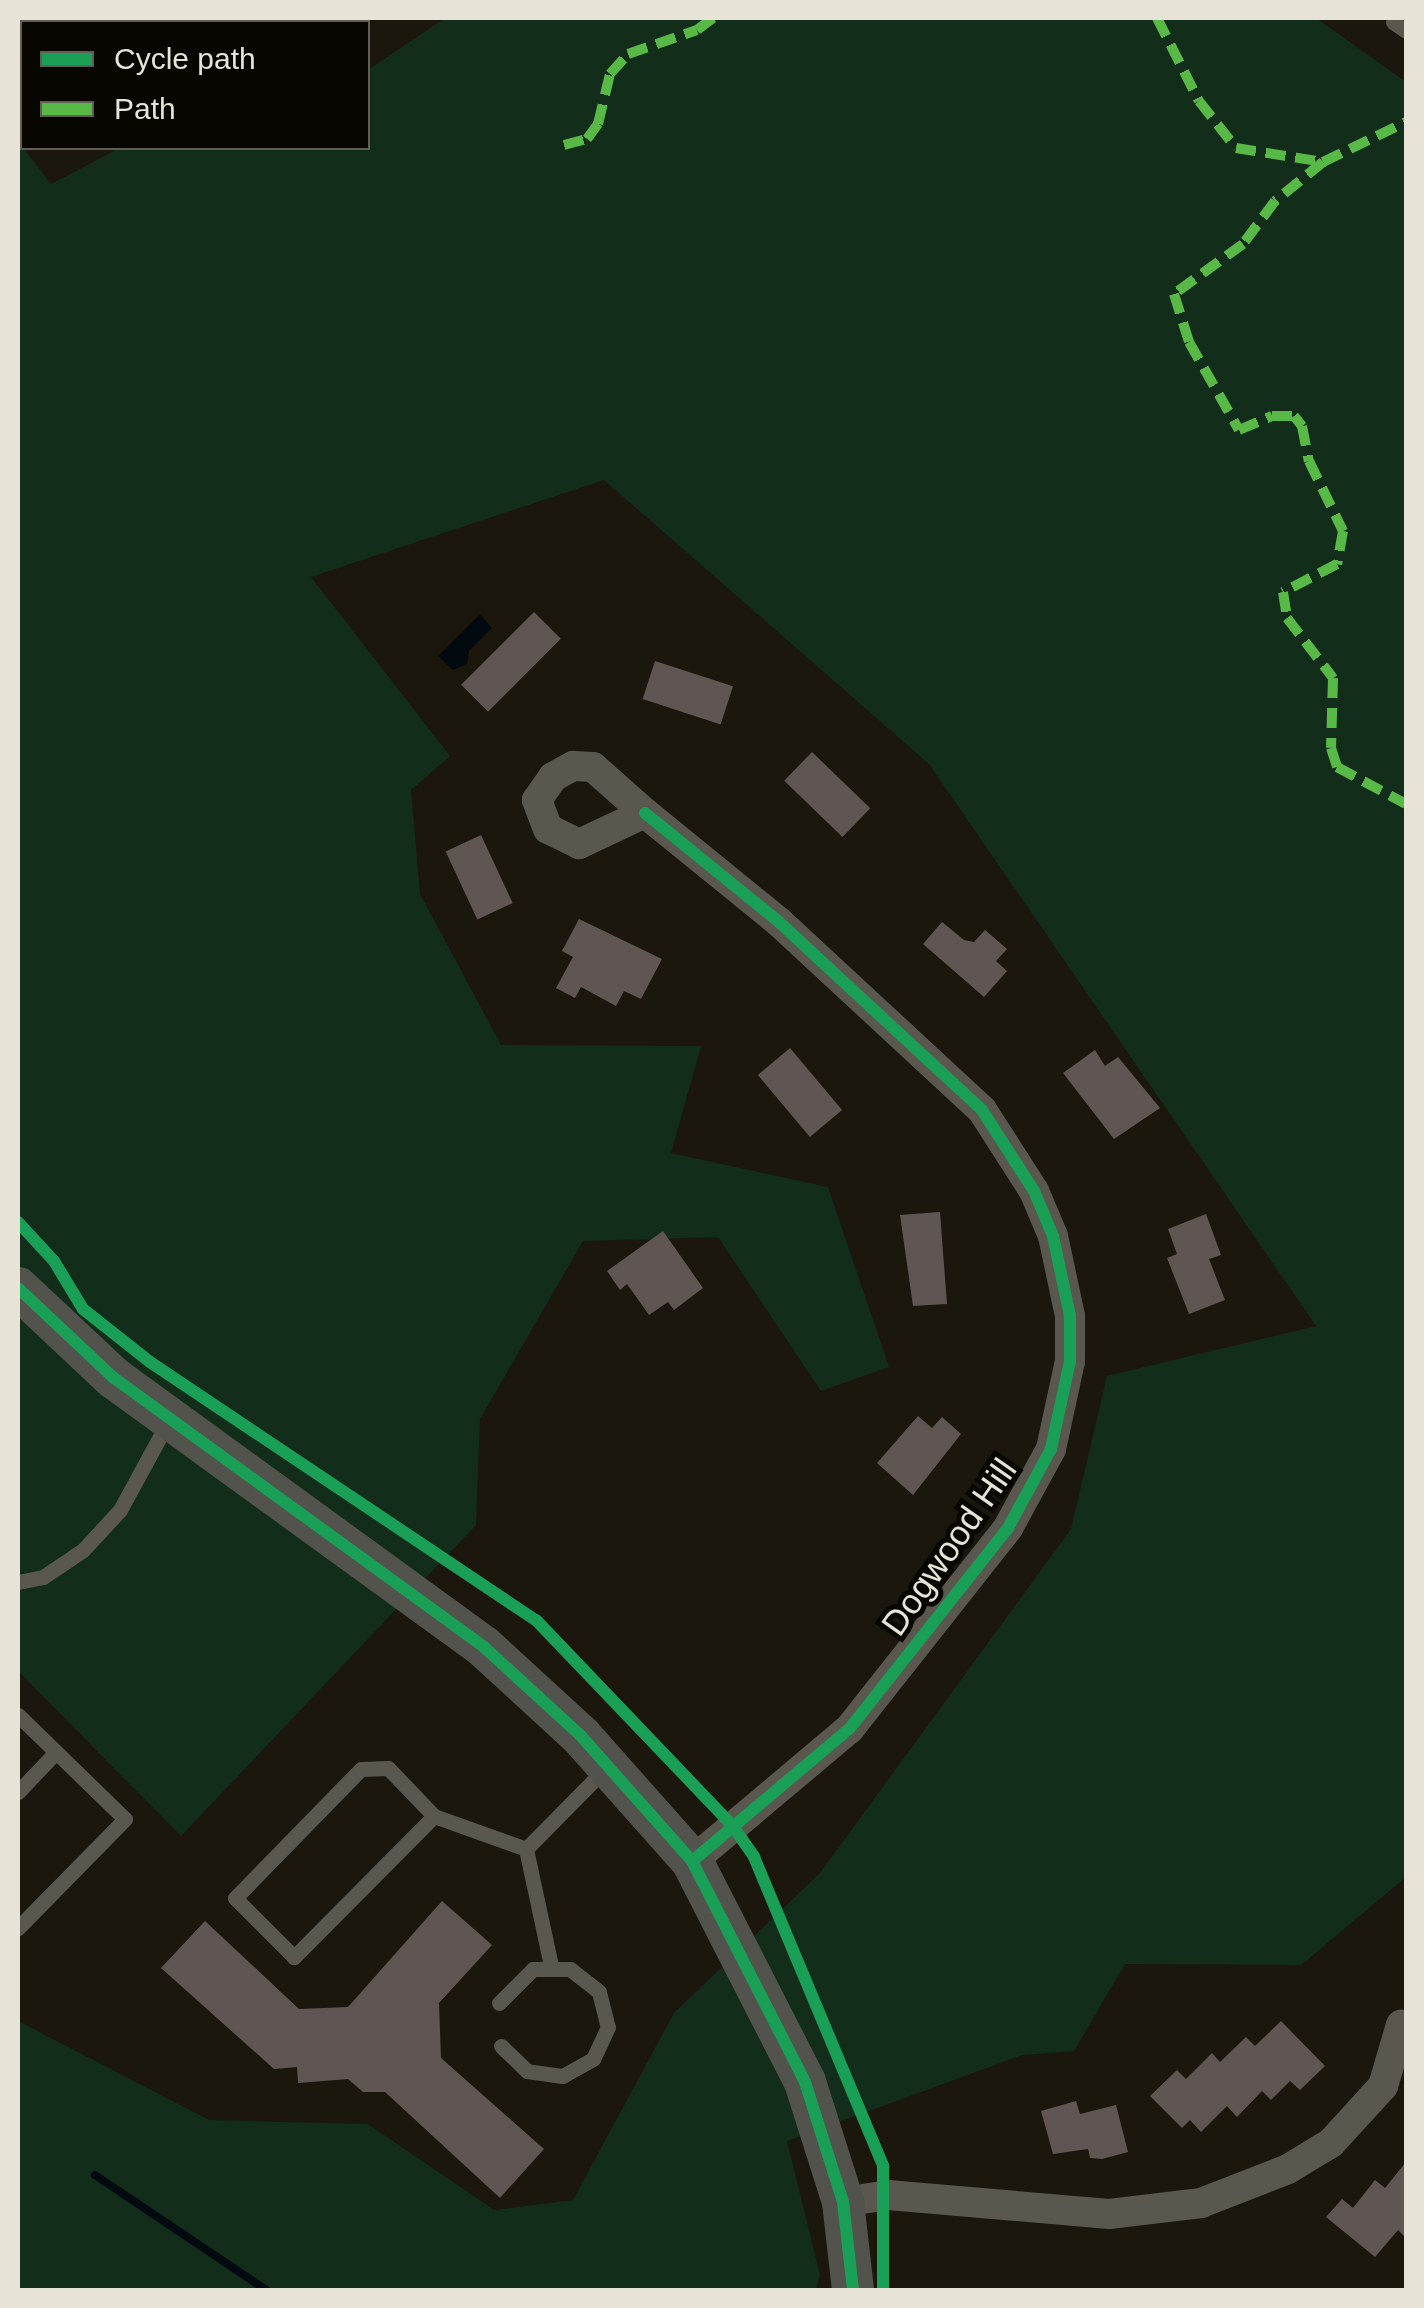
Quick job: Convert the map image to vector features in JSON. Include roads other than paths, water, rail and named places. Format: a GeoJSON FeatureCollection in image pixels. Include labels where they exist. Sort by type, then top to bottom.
{"type":"FeatureCollection","features":[{"type":"Feature","properties":{"kind":"street","name":"Dogwood Hill"},"geometry":{"type":"LineString","coordinates":[[645,813],[793,935],[982,1110],[1034,1191],[1053,1236],[1070,1316],[1059,1420],[1032,1490],[1008,1528],[849,1729],[692,1861]]}},
{"type":"Feature","properties":{"kind":"street"},"geometry":{"type":"LineString","coordinates":[[18,1288],[114,1378],[484,1647],[608,1766],[692,1861],[805,2082],[842,2202],[853,2290]]}},
{"type":"Feature","properties":{"kind":"street"},"geometry":{"type":"LineString","coordinates":[[842,2202],[888,2195],[1109,2214],[1201,2202],[1288,2169],[1345,2130],[1383,2086],[1400,2025]]}},
{"type":"Feature","properties":{"kind":"lane"},"geometry":{"type":"LineString","coordinates":[[18,1582],[43,1577],[83,1550],[120,1510],[170,1418]]}},
{"type":"Feature","properties":{"kind":"lane"},"geometry":{"type":"LineString","coordinates":[[18,1715],[125,1818],[18,1928]]}},
{"type":"Feature","properties":{"kind":"lane"},"geometry":{"type":"LineString","coordinates":[[18,1792],[56,1752]]}},
{"type":"Feature","properties":{"kind":"lane"},"geometry":{"type":"LineString","coordinates":[[526,1849],[608,1766]]}},
{"type":"Feature","properties":{"kind":"lane"},"geometry":{"type":"LineString","coordinates":[[434,1816],[294,1956],[234,1898],[361,1769],[388,1768],[434,1816],[526,1849]]}},
{"type":"Feature","properties":{"kind":"lane"},"geometry":{"type":"LineString","coordinates":[[526,1849],[551,1966]]}},
{"type":"Feature","properties":{"kind":"lane"},"geometry":{"type":"LineString","coordinates":[[499,2002],[517,1979],[551,1966],[570,1969],[599,1992],[606,2009],[603,2044],[579,2070],[562,2076],[526,2071],[501,2046]]}},
{"type":"Feature","properties":{"kind":"waterway"},"geometry":{"type":"LineString","coordinates":[[95,2175],[266,2290]]}}]}
